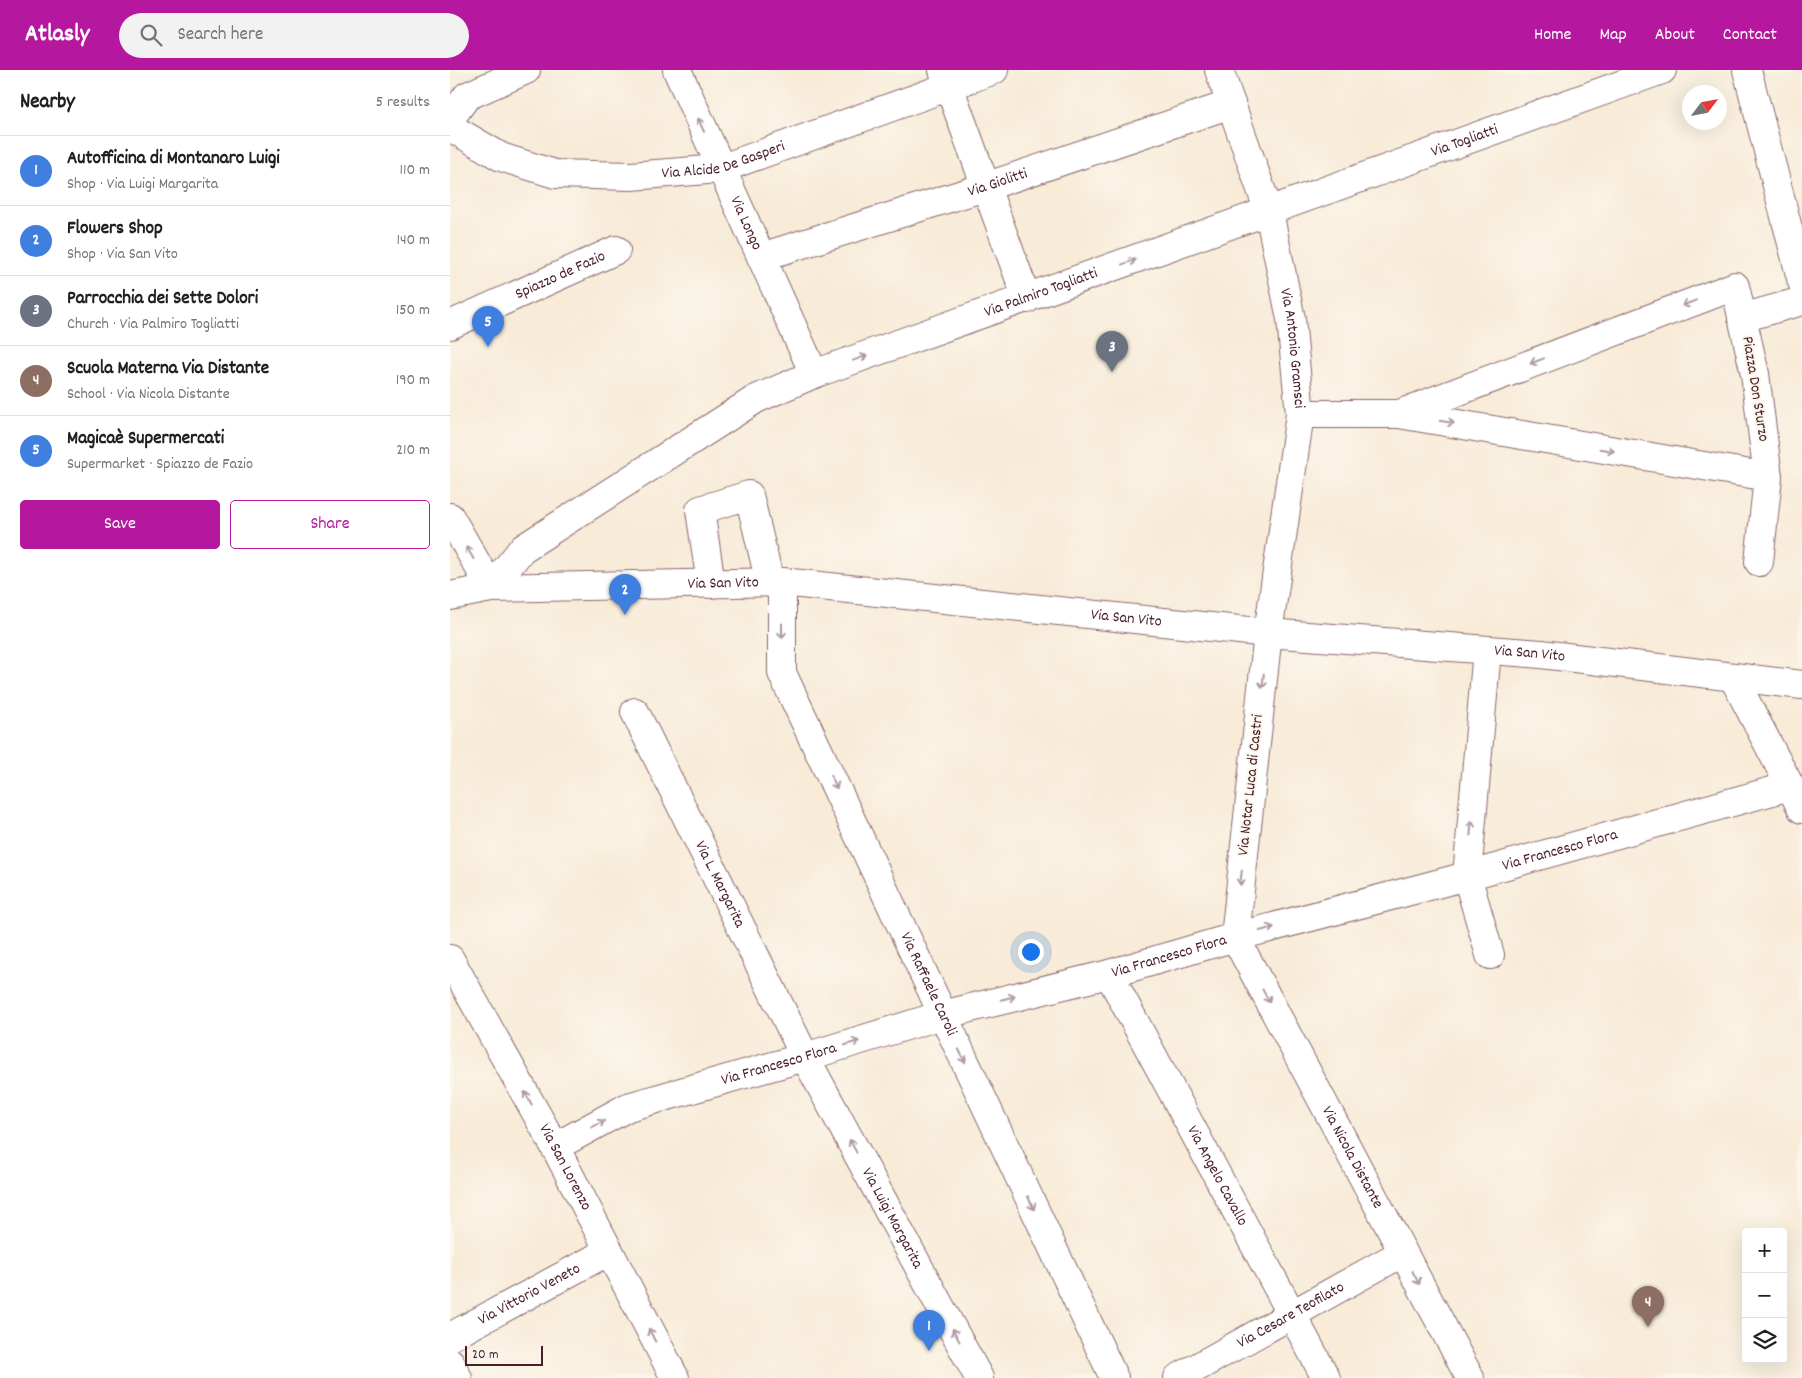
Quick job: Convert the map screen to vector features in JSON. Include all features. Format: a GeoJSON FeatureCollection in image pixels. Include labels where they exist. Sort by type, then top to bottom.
{"type":"FeatureCollection","features":[{"type":"Feature","properties":{"kind":"street"},"geometry":{"type":"LineString","coordinates":[[450,119],[467,96],[526,70]]}},
{"type":"Feature","properties":{"kind":"street","name":"Via Longo"},"geometry":{"type":"LineString","coordinates":[[677,70],[720,170],[814,374]]}},
{"type":"Feature","properties":{"kind":"street","name":"Via Alcide De Gasperi"},"geometry":{"type":"LineString","coordinates":[[450,127],[501,157],[555,174],[631,176],[720,170],[946,78],[994,70]]}},
{"type":"Feature","properties":{"kind":"street","name":"Via Antonio Gramsci"},"geometry":{"type":"LineString","coordinates":[[1219,70],[1269,212],[1291,319],[1300,414],[1268,633]]}},
{"type":"Feature","properties":{"kind":"street","name":"Via Togliatti"},"geometry":{"type":"LineString","coordinates":[[1269,212],[1662,70]]}},
{"type":"Feature","properties":{"kind":"street"},"geometry":{"type":"LineString","coordinates":[[1747,70],[1802,282]]}},
{"type":"Feature","properties":{"kind":"street"},"geometry":{"type":"LineString","coordinates":[[946,78],[1027,299]]}},
{"type":"Feature","properties":{"kind":"street","name":"Via Giolitti"},"geometry":{"type":"LineString","coordinates":[[760,257],[986,187],[1231,104]]}},
{"type":"Feature","properties":{"kind":"street","name":"Via Palmiro Togliatti"},"geometry":{"type":"LineString","coordinates":[[490,588],[522,548],[756,399],[814,374],[1269,212]]}},
{"type":"Feature","properties":{"kind":"street","name":"Spiazzo de Fazio"},"geometry":{"type":"LineString","coordinates":[[450,325],[616,250]]}},
{"type":"Feature","properties":{"kind":"street","name":"Piazza Don Sturzo"},"geometry":{"type":"LineString","coordinates":[[1300,414],[1398,414],[1768,477],[1755,374],[1735,286],[1398,414]]}},
{"type":"Feature","properties":{"kind":"street"},"geometry":{"type":"LineString","coordinates":[[1742,318],[1802,301]]}},
{"type":"Feature","properties":{"kind":"street"},"geometry":{"type":"LineString","coordinates":[[1759,562],[1768,477]]}},
{"type":"Feature","properties":{"kind":"street","name":"Via Raffaele Caroli"},"geometry":{"type":"LineString","coordinates":[[712,584],[700,510],[749,495],[776,582],[782,672],[1114,1378]]}},
{"type":"Feature","properties":{"kind":"street"},"geometry":{"type":"LineString","coordinates":[[450,517],[490,588]]}},
{"type":"Feature","properties":{"kind":"street","name":"Via San Vito"},"geometry":{"type":"LineString","coordinates":[[450,596],[490,588],[776,582],[1268,633],[1487,650],[1802,685]]}},
{"type":"Feature","properties":{"kind":"street","name":"Via Notar Luca di Castri"},"geometry":{"type":"LineString","coordinates":[[1235,937],[1268,633]]}},
{"type":"Feature","properties":{"kind":"street"},"geometry":{"type":"LineString","coordinates":[[1487,650],[1467,876],[1490,955]]}},
{"type":"Feature","properties":{"kind":"street"},"geometry":{"type":"LineString","coordinates":[[1733,677],[1796,798]]}},
{"type":"Feature","properties":{"kind":"street","name":"Via L. Margarita"},"geometry":{"type":"LineString","coordinates":[[635,712],[805,1057]]}},
{"type":"Feature","properties":{"kind":"street","name":"Via Francesco Flora"},"geometry":{"type":"LineString","coordinates":[[555,1147],[628,1107],[805,1057],[942,1015],[1110,974],[1235,937],[1467,876],[1796,798]]}},
{"type":"Feature","properties":{"kind":"street","name":"Via Nicola Distante"},"geometry":{"type":"LineString","coordinates":[[1235,937],[1470,1378]]}},
{"type":"Feature","properties":{"kind":"street","name":"Via San Lorenzo"},"geometry":{"type":"LineString","coordinates":[[450,959],[555,1147],[675,1378]]}},
{"type":"Feature","properties":{"kind":"street","name":"Via Angelo Cavallo"},"geometry":{"type":"LineString","coordinates":[[1110,974],[1326,1378]]}},
{"type":"Feature","properties":{"kind":"street","name":"Via Luigi Margarita"},"geometry":{"type":"LineString","coordinates":[[805,1057],[979,1378]]}},
{"type":"Feature","properties":{"kind":"street","name":"Via Vittorio Veneto"},"geometry":{"type":"LineString","coordinates":[[450,1337],[609,1251]]}},
{"type":"Feature","properties":{"kind":"street","name":"Via Cesare Teofilato"},"geometry":{"type":"LineString","coordinates":[[1178,1378],[1402,1253]]}},
{"type":"Feature","properties":{"kind":"street"},"geometry":{"type":"LineString","coordinates":[[450,1362],[458,1378]]}},
{"type":"Feature","properties":{"kind":"place","name":"Magicaè Supermercati"},"geometry":{"type":"Point","coordinates":[488,347]}},
{"type":"Feature","properties":{"kind":"place","name":"Parrocchia dei Sette Dolori"},"geometry":{"type":"Point","coordinates":[1112,372]}},
{"type":"Feature","properties":{"kind":"place","name":"Flowers Shop"},"geometry":{"type":"Point","coordinates":[625,615]}},
{"type":"Feature","properties":{"kind":"place","name":"Scuola Materna Via Distante"},"geometry":{"type":"Point","coordinates":[1648,1327]}},
{"type":"Feature","properties":{"kind":"place","name":"Autofficina di Montanaro Luigi"},"geometry":{"type":"Point","coordinates":[929,1351]}}]}
